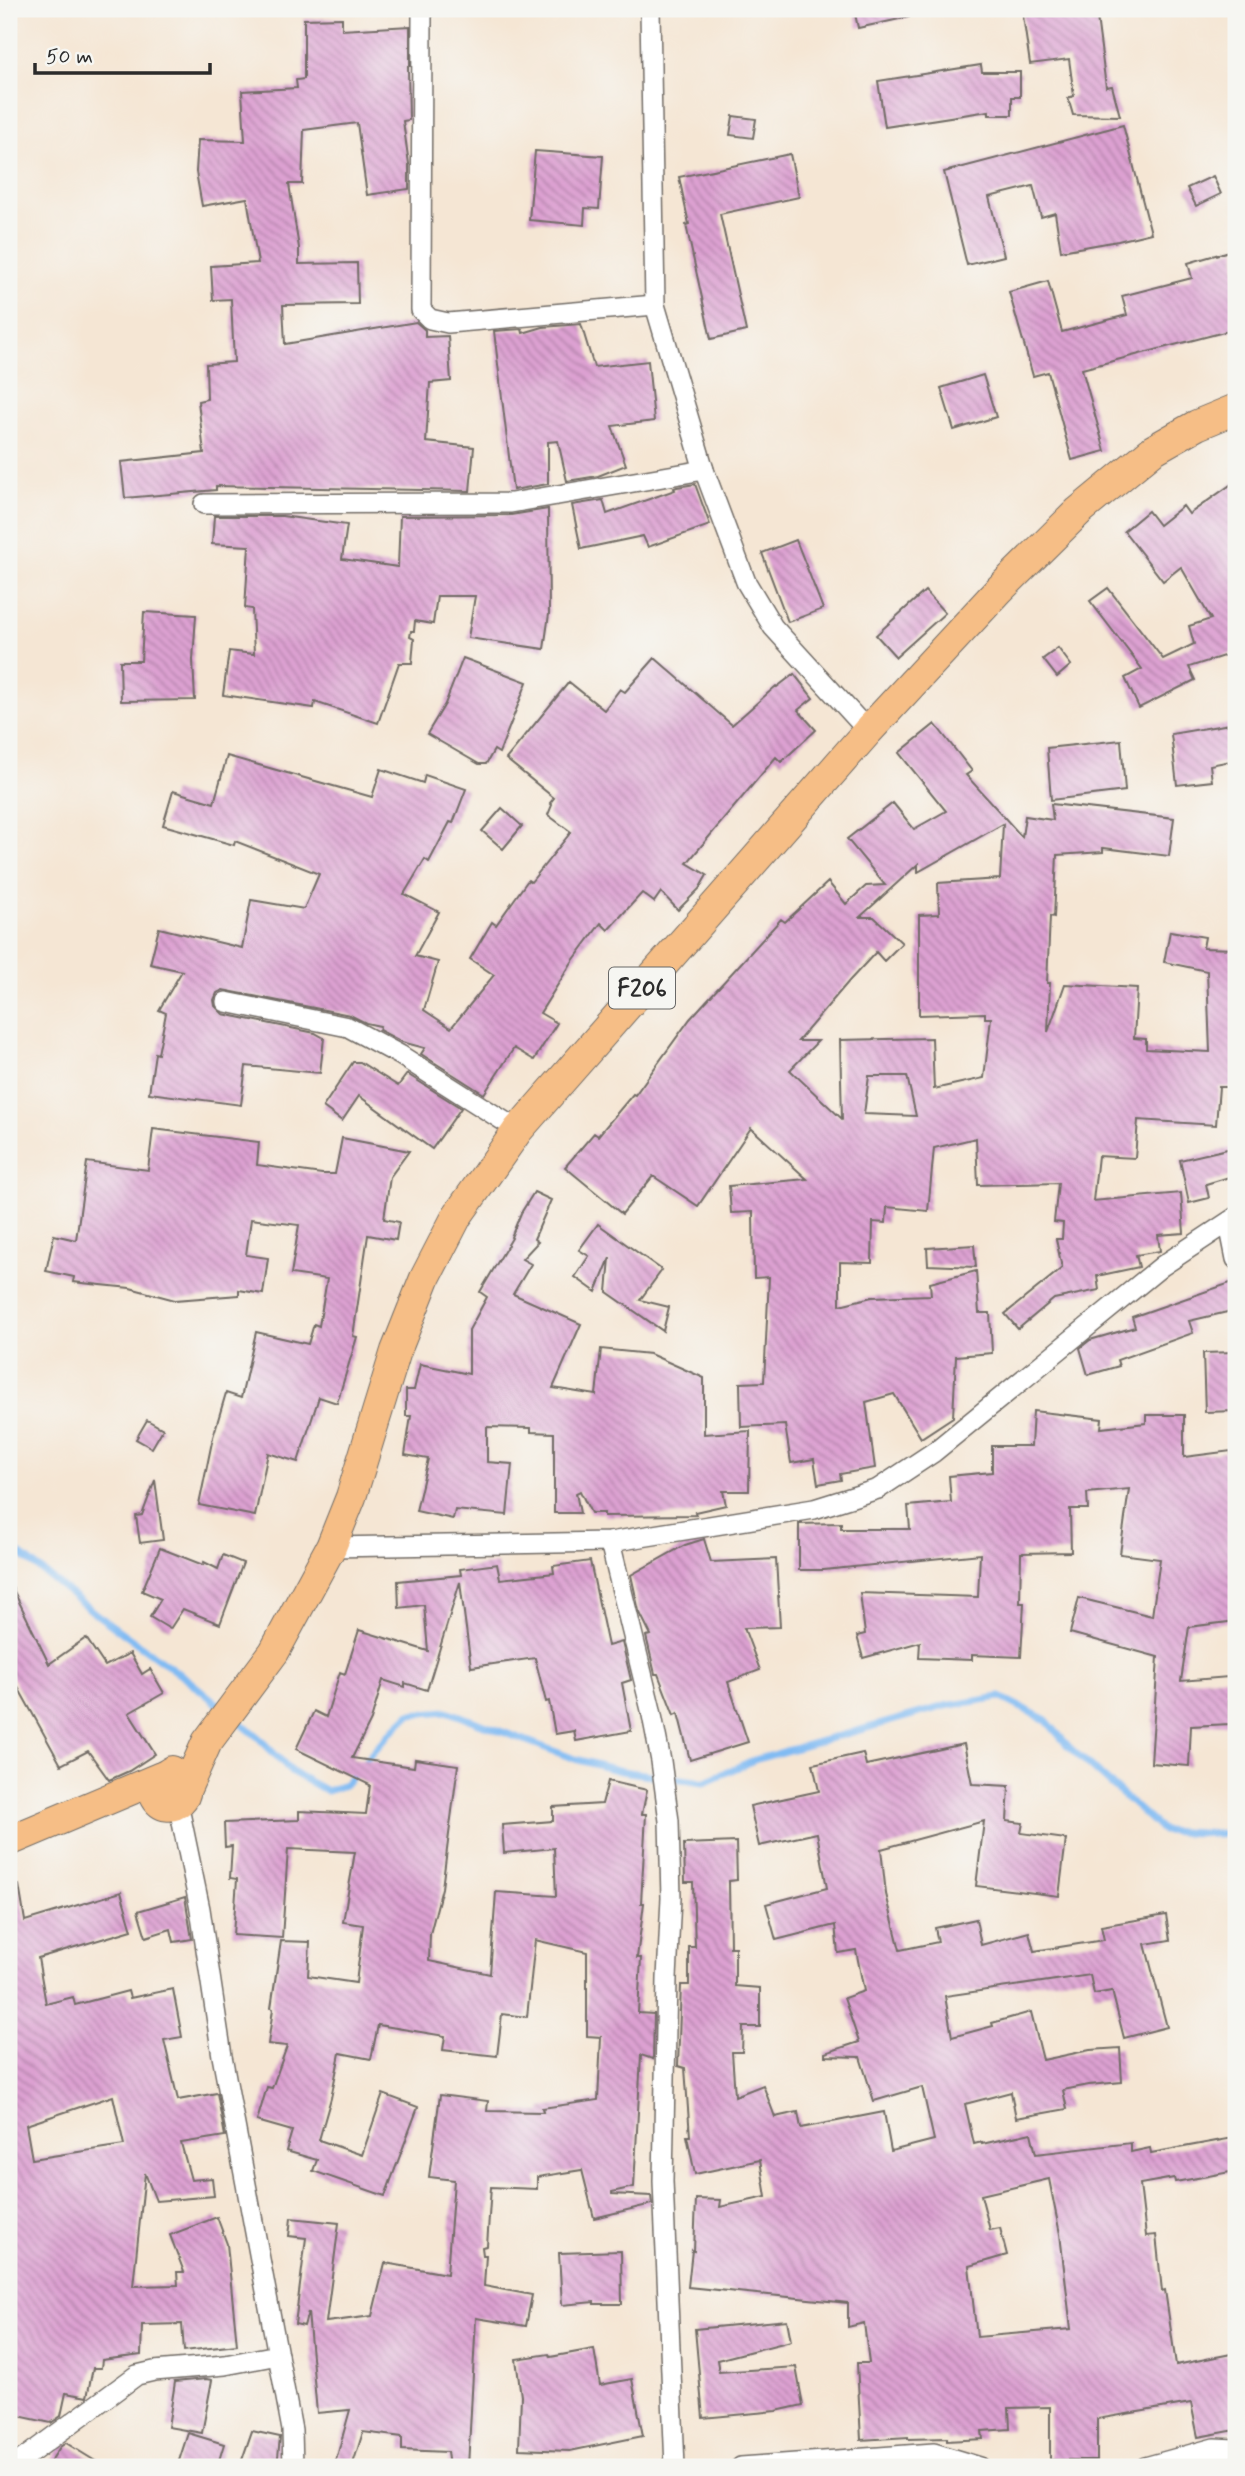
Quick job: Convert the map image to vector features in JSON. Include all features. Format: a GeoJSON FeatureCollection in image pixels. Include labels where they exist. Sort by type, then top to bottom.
{"type":"FeatureCollection","features":[{"type":"Feature","properties":{"kind":"main road","name":"F206"},"geometry":{"type":"LineString","coordinates":[[9,1841],[103,1802],[171,1790],[274,1652],[331,1548],[351,1497],[396,1351],[425,1278],[457,1216],[518,1130],[868,731],[999,590],[1079,511],[1153,450],[1197,425],[1236,408]]}},
{"type":"Feature","properties":{"kind":"street"},"geometry":{"type":"LineString","coordinates":[[422,9],[422,310],[430,319],[448,323],[655,305]]}},
{"type":"Feature","properties":{"kind":"street"},"geometry":{"type":"LineString","coordinates":[[650,9],[655,305],[704,470],[746,582],[773,627],[868,731]]}},
{"type":"Feature","properties":{"kind":"street"},"geometry":{"type":"LineString","coordinates":[[204,504],[511,503],[704,470]]}},
{"type":"Feature","properties":{"kind":"street"},"geometry":{"type":"LineString","coordinates":[[226,1002],[348,1027],[400,1055],[518,1130]]}},
{"type":"Feature","properties":{"kind":"street"},"geometry":{"type":"LineString","coordinates":[[331,1548],[610,1542],[814,1509],[878,1489],[934,1452],[1162,1266],[1233,1221],[1236,1259]]}},
{"type":"Feature","properties":{"kind":"street"},"geometry":{"type":"LineString","coordinates":[[610,1542],[651,1710],[669,1821],[671,1898],[663,2181],[675,2467]]}},
{"type":"Feature","properties":{"kind":"street"},"geometry":{"type":"LineString","coordinates":[[171,1790],[200,1909],[222,2056],[292,2430],[293,2467]]}},
{"type":"Feature","properties":{"kind":"street"},"geometry":{"type":"LineString","coordinates":[[12,2467],[137,2375],[225,2365],[278,2355]]}},
{"type":"Feature","properties":{"kind":"street"},"geometry":{"type":"LineString","coordinates":[[1145,2467],[1214,2448],[1236,2449]]}},
{"type":"Feature","properties":{"kind":"street"},"geometry":{"type":"LineString","coordinates":[[741,2467],[934,2453],[980,2467]]}},
{"type":"Feature","properties":{"kind":"building"},"geometry":{"type":"Polygon","coordinates":[[[854,9],[908,9],[909,17],[858,28],[854,9]]]}},
{"type":"Feature","properties":{"kind":"building"},"geometry":{"type":"Polygon","coordinates":[[[1022,9],[1096,9],[1106,87],[1112,86],[1120,116],[1073,115],[1068,98],[1074,96],[1069,59],[1030,64],[1022,9]]]}},
{"type":"Feature","properties":{"kind":"building"},"geometry":{"type":"Polygon","coordinates":[[[342,18],[342,30],[410,26],[409,120],[403,121],[409,164],[409,189],[367,195],[357,123],[304,130],[302,184],[289,184],[299,264],[357,263],[358,304],[283,305],[285,344],[416,322],[425,330],[425,337],[448,336],[451,381],[430,383],[426,442],[474,447],[470,491],[216,486],[216,490],[125,498],[121,462],[204,453],[198,401],[207,399],[206,364],[234,362],[231,299],[213,300],[211,266],[258,263],[247,198],[202,206],[196,172],[198,140],[245,141],[242,91],[297,88],[296,80],[304,79],[304,19],[342,18]]]}},
{"type":"Feature","properties":{"kind":"building"},"geometry":{"type":"Polygon","coordinates":[[[981,65],[982,72],[1020,72],[1020,97],[1012,97],[1012,115],[989,115],[989,111],[885,127],[878,81],[981,65]]]}},
{"type":"Feature","properties":{"kind":"building"},"geometry":{"type":"Polygon","coordinates":[[[733,116],[756,119],[753,138],[730,135],[733,116]]]}},
{"type":"Feature","properties":{"kind":"building"},"geometry":{"type":"Polygon","coordinates":[[[1123,125],[1151,233],[1061,251],[1055,213],[1041,217],[1033,186],[989,197],[1004,256],[967,265],[944,172],[1123,125]]]}},
{"type":"Feature","properties":{"kind":"building"},"geometry":{"type":"Polygon","coordinates":[[[535,151],[603,156],[599,209],[585,208],[584,225],[529,220],[535,151]]]}},
{"type":"Feature","properties":{"kind":"building"},"geometry":{"type":"Polygon","coordinates":[[[790,154],[799,197],[720,214],[746,331],[711,339],[686,225],[689,224],[679,177],[790,154]]]}},
{"type":"Feature","properties":{"kind":"building"},"geometry":{"type":"Polygon","coordinates":[[[1213,176],[1221,194],[1196,206],[1187,188],[1213,176]]]}},
{"type":"Feature","properties":{"kind":"building"},"geometry":{"type":"Polygon","coordinates":[[[1236,249],[1236,329],[1082,369],[1105,451],[1072,460],[1048,372],[1033,376],[1009,292],[1048,281],[1062,332],[1127,315],[1122,296],[1192,278],[1188,263],[1236,249]]]}},
{"type":"Feature","properties":{"kind":"building"},"geometry":{"type":"Polygon","coordinates":[[[581,324],[594,367],[648,361],[654,421],[612,426],[626,465],[598,476],[567,481],[558,441],[548,442],[548,484],[513,490],[494,331],[522,329],[523,333],[543,327],[581,324]]]}},
{"type":"Feature","properties":{"kind":"building"},"geometry":{"type":"Polygon","coordinates":[[[983,375],[996,417],[954,430],[941,388],[983,375]]]}},
{"type":"Feature","properties":{"kind":"building"},"geometry":{"type":"Polygon","coordinates":[[[1236,481],[1236,652],[1189,667],[1195,680],[1139,708],[1125,678],[1142,669],[1090,601],[1108,588],[1163,659],[1194,644],[1189,626],[1211,619],[1181,567],[1163,581],[1124,531],[1148,511],[1159,525],[1183,506],[1189,514],[1236,481]]]}},
{"type":"Feature","properties":{"kind":"building"},"geometry":{"type":"Polygon","coordinates":[[[695,484],[710,525],[648,547],[643,536],[581,549],[572,505],[603,500],[607,514],[675,490],[674,488],[695,484]]]}},
{"type":"Feature","properties":{"kind":"building"},"geometry":{"type":"Polygon","coordinates":[[[548,509],[549,614],[544,649],[468,638],[475,596],[437,596],[433,624],[415,621],[410,637],[414,639],[412,663],[399,663],[378,723],[315,702],[314,708],[223,695],[229,651],[254,654],[252,609],[245,608],[249,546],[212,544],[214,516],[282,516],[347,525],[342,559],[398,567],[400,516],[511,515],[548,509]]]}},
{"type":"Feature","properties":{"kind":"building"},"geometry":{"type":"Polygon","coordinates":[[[796,540],[823,609],[788,622],[762,553],[796,540]]]}},
{"type":"Feature","properties":{"kind":"building"},"geometry":{"type":"Polygon","coordinates":[[[925,591],[945,613],[896,657],[876,635],[925,591]]]}},
{"type":"Feature","properties":{"kind":"building"},"geometry":{"type":"Polygon","coordinates":[[[144,612],[196,615],[193,660],[195,700],[121,701],[120,661],[141,661],[144,612]]]}},
{"type":"Feature","properties":{"kind":"building"},"geometry":{"type":"Polygon","coordinates":[[[1058,648],[1071,665],[1057,677],[1043,659],[1058,648]]]}},
{"type":"Feature","properties":{"kind":"building"},"geometry":{"type":"Polygon","coordinates":[[[463,658],[527,682],[499,753],[494,750],[486,764],[479,764],[427,734],[445,704],[463,658]]]}},
{"type":"Feature","properties":{"kind":"building"},"geometry":{"type":"Polygon","coordinates":[[[655,658],[732,725],[776,686],[794,674],[813,698],[798,710],[816,730],[781,762],[776,757],[687,863],[707,875],[699,889],[678,910],[661,892],[654,902],[642,893],[608,930],[601,923],[572,962],[540,1013],[557,1023],[534,1060],[514,1048],[484,1094],[421,1054],[425,1048],[402,1042],[379,1030],[380,1026],[350,1015],[223,990],[217,993],[214,1000],[215,1006],[223,1014],[315,1033],[324,1038],[320,1073],[246,1066],[241,1105],[149,1093],[155,1053],[158,1054],[166,1013],[159,1010],[182,971],[150,964],[159,928],[242,948],[251,900],[304,909],[319,874],[235,841],[234,845],[163,825],[173,791],[214,803],[227,756],[372,797],[381,769],[423,783],[425,775],[466,789],[453,823],[450,822],[429,862],[425,859],[404,894],[439,912],[415,956],[438,962],[424,1010],[451,1028],[494,975],[470,959],[492,922],[496,925],[528,880],[531,882],[571,832],[548,815],[552,805],[550,803],[554,798],[506,759],[569,682],[604,710],[620,689],[625,692],[655,658]]]}},
{"type":"Feature","properties":{"kind":"building"},"geometry":{"type":"Polygon","coordinates":[[[1236,723],[1236,760],[1210,765],[1212,781],[1177,785],[1171,734],[1236,723]]]}},
{"type":"Feature","properties":{"kind":"building"},"geometry":{"type":"Polygon","coordinates":[[[935,724],[972,771],[966,775],[1022,837],[1025,816],[1053,820],[1051,804],[1174,818],[1169,856],[1103,848],[1103,852],[1057,855],[1054,917],[1050,916],[1048,1032],[1065,984],[1137,988],[1134,1038],[1146,1039],[1146,1049],[1210,1052],[1207,971],[1164,962],[1170,931],[1205,937],[1203,948],[1236,949],[1236,1087],[1219,1087],[1216,1125],[1138,1120],[1135,1158],[1098,1156],[1093,1201],[1181,1193],[1184,1233],[1158,1235],[1160,1251],[1136,1255],[1139,1267],[1097,1276],[1099,1290],[1054,1299],[1018,1329],[1005,1314],[1062,1268],[1056,1239],[1062,1239],[1063,1223],[1054,1222],[1058,1183],[978,1185],[976,1138],[934,1148],[928,1211],[887,1207],[886,1223],[873,1222],[872,1263],[840,1262],[840,1305],[872,1297],[931,1295],[930,1283],[976,1271],[979,1313],[990,1313],[992,1353],[956,1356],[953,1417],[921,1438],[894,1394],[866,1402],[875,1468],[840,1474],[841,1480],[818,1484],[814,1459],[791,1463],[785,1425],[741,1427],[740,1383],[764,1382],[769,1277],[754,1278],[753,1212],[731,1213],[729,1186],[807,1179],[751,1128],[698,1206],[653,1176],[622,1214],[565,1167],[594,1133],[598,1136],[633,1094],[635,1095],[690,1019],[781,919],[785,922],[828,882],[846,904],[866,886],[885,885],[847,839],[893,803],[914,829],[946,811],[899,753],[935,724]],[[1003,824],[918,872],[918,864],[860,917],[874,917],[902,943],[884,961],[876,952],[850,980],[798,1041],[818,1041],[790,1070],[842,1119],[840,1040],[932,1038],[934,1089],[984,1078],[991,1018],[985,1018],[985,1013],[919,1015],[919,915],[939,914],[938,883],[1000,879],[1003,824]],[[869,1076],[864,1114],[916,1116],[907,1076],[869,1076]]]}},
{"type":"Feature","properties":{"kind":"building"},"geometry":{"type":"Polygon","coordinates":[[[1121,740],[1125,791],[1051,800],[1047,748],[1121,740]]]}},
{"type":"Feature","properties":{"kind":"building"},"geometry":{"type":"Polygon","coordinates":[[[502,808],[522,826],[503,849],[482,831],[502,808]]]}},
{"type":"Feature","properties":{"kind":"building"},"geometry":{"type":"Polygon","coordinates":[[[353,1062],[360,1062],[398,1086],[407,1074],[461,1108],[432,1149],[359,1096],[342,1121],[323,1107],[353,1062]]]}},
{"type":"Feature","properties":{"kind":"building"},"geometry":{"type":"Polygon","coordinates":[[[153,1129],[259,1142],[257,1165],[322,1174],[335,1174],[342,1138],[409,1151],[390,1177],[384,1219],[399,1222],[396,1240],[368,1235],[353,1336],[357,1337],[337,1403],[319,1397],[298,1462],[268,1453],[255,1516],[199,1505],[213,1437],[226,1393],[241,1398],[256,1332],[308,1344],[314,1324],[319,1326],[327,1279],[291,1274],[299,1225],[251,1219],[246,1255],[268,1258],[263,1294],[239,1290],[239,1295],[175,1300],[130,1288],[73,1282],[74,1277],[46,1271],[54,1235],[76,1240],[87,1162],[148,1170],[153,1129]]]}},
{"type":"Feature","properties":{"kind":"building"},"geometry":{"type":"Polygon","coordinates":[[[1236,1147],[1236,1175],[1206,1184],[1209,1198],[1189,1203],[1180,1160],[1236,1147]]]}},
{"type":"Feature","properties":{"kind":"building"},"geometry":{"type":"Polygon","coordinates":[[[534,1192],[551,1200],[534,1239],[538,1242],[522,1259],[531,1264],[513,1294],[581,1324],[553,1388],[596,1395],[601,1349],[650,1354],[704,1378],[704,1434],[750,1431],[749,1491],[723,1491],[726,1505],[695,1512],[696,1515],[604,1516],[604,1513],[591,1513],[580,1491],[576,1493],[580,1513],[554,1513],[554,1433],[531,1432],[531,1428],[487,1427],[487,1462],[512,1464],[507,1515],[455,1510],[453,1519],[416,1511],[428,1459],[405,1455],[411,1416],[406,1416],[406,1390],[414,1390],[420,1364],[469,1374],[469,1330],[487,1297],[480,1292],[512,1238],[521,1213],[534,1192]]]}},
{"type":"Feature","properties":{"kind":"building"},"geometry":{"type":"Polygon","coordinates":[[[598,1224],[662,1270],[640,1300],[669,1307],[663,1331],[607,1292],[610,1258],[596,1292],[575,1277],[589,1256],[579,1250],[598,1224]]]}},
{"type":"Feature","properties":{"kind":"building"},"geometry":{"type":"Polygon","coordinates":[[[974,1245],[976,1267],[928,1265],[927,1248],[974,1245]]]}},
{"type":"Feature","properties":{"kind":"building"},"geometry":{"type":"Polygon","coordinates":[[[1233,1282],[1236,1310],[1189,1321],[1193,1333],[1117,1360],[1119,1366],[1088,1375],[1080,1348],[1090,1340],[1135,1327],[1132,1317],[1233,1282]]]}},
{"type":"Feature","properties":{"kind":"building"},"geometry":{"type":"Polygon","coordinates":[[[1236,1352],[1236,1411],[1205,1412],[1203,1353],[1236,1352]]]}},
{"type":"Feature","properties":{"kind":"building"},"geometry":{"type":"Polygon","coordinates":[[[1033,1411],[1102,1419],[1101,1428],[1146,1423],[1146,1415],[1184,1415],[1184,1457],[1231,1451],[1234,1474],[1236,1473],[1236,1621],[1189,1627],[1181,1681],[1228,1677],[1230,1724],[1191,1726],[1189,1766],[1151,1763],[1158,1657],[1070,1633],[1079,1598],[1152,1616],[1160,1559],[1120,1554],[1129,1489],[1087,1493],[1088,1509],[1070,1509],[1071,1552],[1021,1553],[1020,1603],[1024,1603],[1021,1657],[972,1655],[972,1660],[919,1658],[920,1642],[863,1658],[857,1636],[865,1634],[860,1593],[978,1597],[980,1554],[824,1570],[799,1570],[799,1524],[841,1523],[841,1529],[910,1529],[908,1506],[951,1502],[949,1476],[992,1472],[992,1446],[1031,1446],[1033,1411]]]}},
{"type":"Feature","properties":{"kind":"building"},"geometry":{"type":"Polygon","coordinates":[[[147,1420],[163,1429],[152,1448],[136,1439],[147,1420]]]}},
{"type":"Feature","properties":{"kind":"building"},"geometry":{"type":"Polygon","coordinates":[[[155,1480],[163,1540],[140,1543],[136,1516],[142,1515],[155,1480]]]}},
{"type":"Feature","properties":{"kind":"building"},"geometry":{"type":"Polygon","coordinates":[[[704,1539],[711,1562],[776,1559],[780,1627],[744,1628],[760,1670],[728,1682],[748,1742],[690,1760],[678,1713],[674,1715],[658,1674],[655,1674],[646,1636],[651,1635],[639,1611],[631,1575],[685,1545],[704,1539]]]}},
{"type":"Feature","properties":{"kind":"building"},"geometry":{"type":"Polygon","coordinates":[[[160,1548],[218,1569],[223,1555],[243,1563],[220,1624],[183,1609],[170,1629],[150,1617],[161,1599],[142,1591],[160,1548]]]}},
{"type":"Feature","properties":{"kind":"building"},"geometry":{"type":"Polygon","coordinates":[[[590,1561],[608,1646],[622,1642],[631,1680],[622,1683],[631,1731],[576,1741],[574,1731],[555,1734],[549,1701],[546,1702],[535,1658],[471,1667],[460,1582],[427,1690],[383,1680],[371,1720],[352,1758],[414,1767],[415,1759],[458,1765],[442,1888],[430,1934],[429,1961],[490,1974],[496,1892],[556,1896],[554,1848],[504,1853],[502,1825],[553,1821],[553,1807],[602,1804],[608,1781],[647,1790],[642,1814],[646,1814],[641,1903],[644,1903],[637,1958],[641,1958],[638,2013],[654,2014],[653,2059],[641,2055],[634,2187],[612,2194],[651,2196],[652,2204],[594,2218],[582,2170],[537,2177],[537,2189],[491,2187],[487,2246],[482,2247],[483,2255],[486,2255],[484,2286],[532,2295],[526,2326],[476,2318],[468,2467],[449,2467],[447,2452],[402,2450],[402,2437],[363,2432],[352,2467],[334,2467],[350,2410],[317,2413],[308,2312],[304,2326],[295,2324],[306,2238],[289,2236],[291,2218],[339,2223],[326,2322],[372,2316],[385,2263],[447,2274],[454,2180],[429,2177],[440,2095],[488,2101],[487,2111],[543,2112],[542,2108],[598,2100],[601,2037],[587,2036],[587,1952],[535,1940],[527,2017],[502,2014],[497,2056],[443,2050],[445,2036],[378,2025],[371,2059],[340,2053],[319,2140],[362,2155],[383,2094],[418,2107],[385,2196],[313,2171],[317,2160],[286,2151],[292,2131],[257,2121],[267,2087],[272,2088],[287,2046],[268,2044],[271,2008],[281,1941],[310,1942],[308,1976],[356,1983],[363,1925],[343,1922],[355,1852],[288,1849],[282,1938],[233,1935],[237,1879],[230,1878],[232,1846],[225,1847],[224,1823],[299,1820],[299,1811],[366,1814],[370,1785],[296,1749],[314,1711],[326,1717],[340,1672],[345,1674],[359,1630],[428,1651],[424,1605],[399,1608],[398,1581],[461,1575],[460,1569],[497,1564],[500,1579],[554,1573],[553,1566],[590,1561]]]}},
{"type":"Feature","properties":{"kind":"building"},"geometry":{"type":"Polygon","coordinates":[[[9,1581],[49,1664],[86,1638],[105,1666],[130,1653],[142,1674],[150,1669],[164,1693],[129,1713],[155,1754],[109,1780],[88,1751],[61,1765],[9,1671],[9,1581]]]}},
{"type":"Feature","properties":{"kind":"building"},"geometry":{"type":"Polygon","coordinates":[[[964,1744],[972,1784],[1009,1786],[1007,1821],[1023,1823],[1021,1833],[1066,1839],[1059,1896],[976,1886],[984,1821],[881,1849],[886,1894],[900,1950],[938,1942],[935,1928],[976,1919],[981,1945],[1029,1932],[1034,1951],[1104,1940],[1101,1926],[1166,1915],[1170,1940],[1145,1944],[1167,2027],[1124,2038],[1112,1991],[1094,1994],[1090,1975],[945,1996],[952,2037],[1031,2012],[1043,2060],[1090,2050],[1120,2048],[1122,2082],[1063,2090],[1067,2109],[1016,2118],[1011,2092],[965,2104],[974,2144],[1031,2133],[1036,2154],[1131,2143],[1131,2152],[1150,2148],[1151,2153],[1233,2138],[1236,2171],[1175,2182],[1174,2178],[1140,2184],[1146,2236],[1156,2235],[1162,2291],[1165,2290],[1176,2365],[1236,2353],[1236,2430],[1198,2437],[1191,2403],[1097,2419],[1097,2460],[1050,2460],[1050,2407],[1009,2408],[1010,2429],[982,2431],[983,2439],[947,2441],[947,2438],[908,2437],[861,2440],[857,2363],[869,2363],[864,2323],[848,2327],[848,2303],[688,2287],[692,2250],[694,2251],[696,2199],[721,2200],[720,2207],[766,2197],[760,2160],[695,2174],[687,2136],[690,2136],[685,2068],[678,2066],[681,1985],[689,1985],[689,1947],[695,1947],[693,1882],[685,1882],[684,1844],[736,1842],[737,1880],[729,1881],[730,1947],[735,1947],[735,1986],[760,1988],[760,2027],[743,2027],[742,2052],[732,2052],[735,2096],[763,2085],[775,2117],[798,2112],[801,2128],[884,2112],[891,2151],[934,2140],[922,2087],[874,2101],[860,2057],[825,2056],[825,2053],[859,2042],[844,1998],[864,1991],[856,1950],[838,1953],[835,1925],[776,1940],[766,1904],[827,1888],[817,1833],[759,1846],[750,1806],[819,1791],[813,1764],[863,1753],[866,1765],[964,1744]],[[1049,2179],[981,2195],[990,2230],[1000,2228],[1007,2255],[969,2266],[977,2337],[1071,2329],[1060,2234],[1049,2179]]]}},
{"type":"Feature","properties":{"kind":"building"},"geometry":{"type":"Polygon","coordinates":[[[19,1885],[25,1921],[121,1892],[132,1930],[38,1958],[46,2004],[73,1997],[75,2005],[128,1991],[130,1998],[173,1989],[182,2037],[164,2040],[178,2100],[217,2093],[225,2136],[181,2143],[191,2180],[212,2178],[214,2196],[156,2201],[145,2173],[133,2286],[178,2285],[177,2272],[184,2272],[170,2235],[217,2217],[227,2244],[237,2345],[184,2351],[182,2324],[142,2325],[141,2355],[102,2360],[101,2368],[93,2368],[87,2397],[66,2393],[61,2416],[51,2423],[9,2414],[9,1886],[19,1885]],[[113,2096],[26,2125],[32,2159],[124,2145],[113,2096]]]}},
{"type":"Feature","properties":{"kind":"building"},"geometry":{"type":"Polygon","coordinates":[[[185,1897],[192,1939],[174,1942],[171,1929],[146,1937],[138,1911],[185,1897]]]}},
{"type":"Feature","properties":{"kind":"building"},"geometry":{"type":"Polygon","coordinates":[[[621,2251],[622,2304],[594,2302],[562,2305],[559,2253],[621,2251]]]}},
{"type":"Feature","properties":{"kind":"building"},"geometry":{"type":"Polygon","coordinates":[[[787,2320],[791,2341],[717,2360],[719,2372],[796,2367],[803,2405],[776,2411],[703,2418],[695,2329],[787,2320]]]}},
{"type":"Feature","properties":{"kind":"building"},"geometry":{"type":"Polygon","coordinates":[[[594,2349],[600,2385],[632,2379],[643,2436],[570,2451],[519,2449],[521,2396],[516,2359],[549,2354],[550,2357],[594,2349]]]}},
{"type":"Feature","properties":{"kind":"building"},"geometry":{"type":"Polygon","coordinates":[[[212,2380],[202,2433],[168,2427],[175,2382],[212,2380]]]}},
{"type":"Feature","properties":{"kind":"building"},"geometry":{"type":"Polygon","coordinates":[[[252,2431],[280,2437],[277,2467],[241,2463],[252,2431]]]}},
{"type":"Feature","properties":{"kind":"building"},"geometry":{"type":"Polygon","coordinates":[[[188,2433],[224,2444],[217,2467],[177,2467],[188,2433]]]}},
{"type":"Feature","properties":{"kind":"building"},"geometry":{"type":"Polygon","coordinates":[[[66,2443],[105,2467],[47,2467],[60,2447],[66,2443]]]}},
{"type":"Feature","properties":{"kind":"waterway"},"geometry":{"type":"LineString","coordinates":[[9,1545],[224,1709]]}},
{"type":"Feature","properties":{"kind":"waterway"},"geometry":{"type":"LineString","coordinates":[[233,1717],[258,1737],[292,1772],[327,1791],[344,1785],[410,1714],[447,1711],[575,1759],[621,1771],[704,1782],[754,1760],[945,1706],[1000,1697],[1046,1720],[1069,1747],[1163,1831],[1218,1834],[1236,1831]]}}]}
